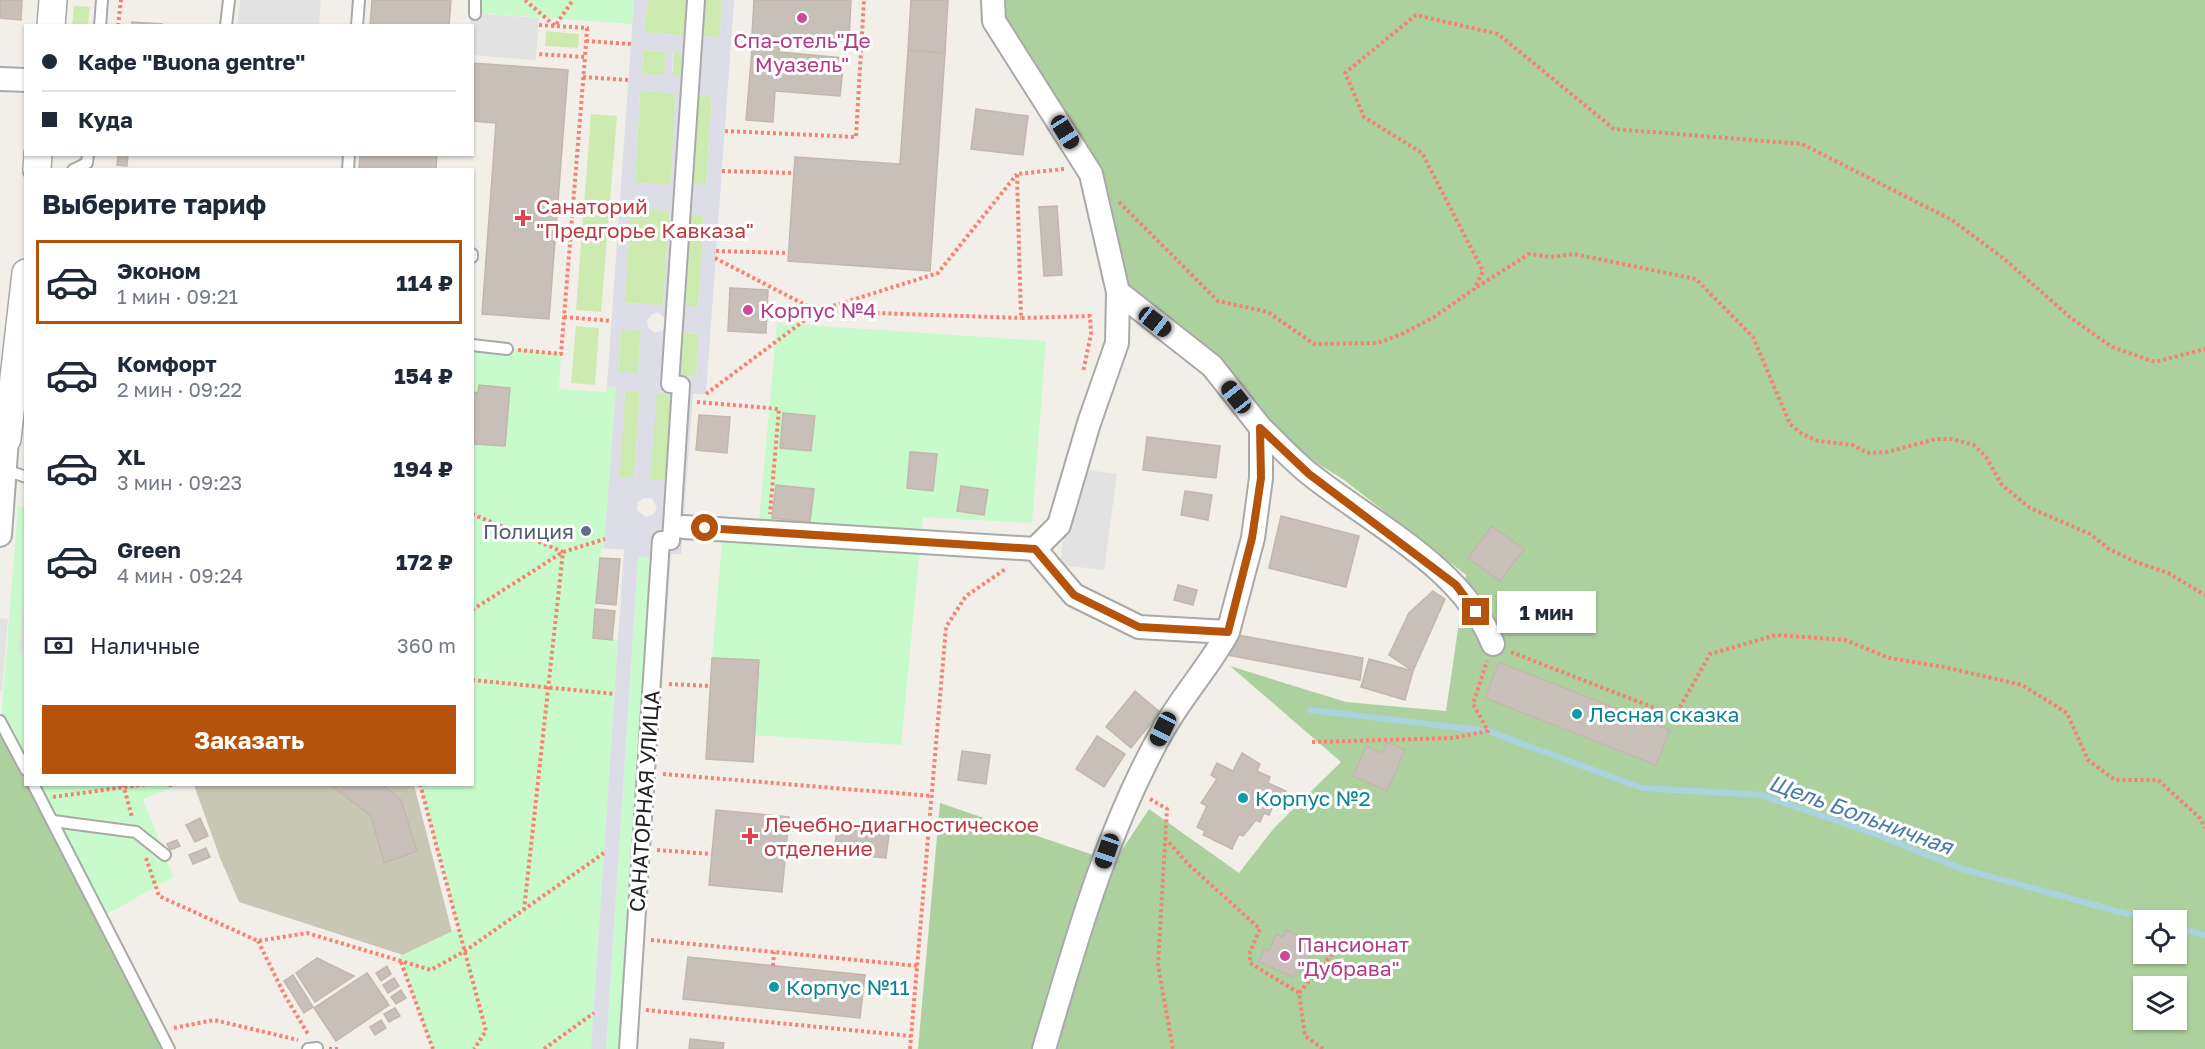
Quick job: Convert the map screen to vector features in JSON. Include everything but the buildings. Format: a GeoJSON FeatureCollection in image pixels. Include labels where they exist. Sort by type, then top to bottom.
{"type":"FeatureCollection","features":[{"type":"Feature","properties":{"kind":"street"},"geometry":{"type":"LineString","coordinates":[[51,24],[53,0]]}},
{"type":"Feature","properties":{"kind":"street","name":"САНАТОРНАЯ УЛИЦА"},"geometry":{"type":"LineString","coordinates":[[628,1049],[661,540],[671,541],[681,385],[670,384],[696,0]]}},
{"type":"Feature","properties":{"kind":"street"},"geometry":{"type":"LineString","coordinates":[[993,0],[994,21],[1091,174],[1118,292],[1117,343],[1089,423],[1059,525],[1035,549]]}},
{"type":"Feature","properties":{"kind":"street"},"geometry":{"type":"LineString","coordinates":[[0,79],[24,80]]}},
{"type":"Feature","properties":{"kind":"street"},"geometry":{"type":"LineString","coordinates":[[0,535],[16,473],[4,438],[24,288]]}},
{"type":"Feature","properties":{"kind":"street"},"geometry":{"type":"LineString","coordinates":[[1118,292],[1212,366],[1260,428],[1309,474],[1456,585],[1485,625],[1493,644]]}},
{"type":"Feature","properties":{"kind":"street"},"geometry":{"type":"LineString","coordinates":[[1044,1049],[1077,938],[1115,830],[1163,729],[1211,663],[1228,632],[1252,538],[1261,478],[1260,428]]}},
{"type":"Feature","properties":{"kind":"street"},"geometry":{"type":"LineString","coordinates":[[684,527],[1035,549],[1074,595],[1139,627],[1228,632]]}},
{"type":"Feature","properties":{"kind":"lane"},"geometry":{"type":"LineString","coordinates":[[100,24],[102,0]]}},
{"type":"Feature","properties":{"kind":"lane"},"geometry":{"type":"LineString","coordinates":[[226,24],[229,0]]}},
{"type":"Feature","properties":{"kind":"lane"},"geometry":{"type":"LineString","coordinates":[[357,24],[359,0]]}},
{"type":"Feature","properties":{"kind":"lane"},"geometry":{"type":"LineString","coordinates":[[475,0],[475,14]]}},
{"type":"Feature","properties":{"kind":"lane"},"geometry":{"type":"LineString","coordinates":[[78,168],[87,164],[88,156]]}},
{"type":"Feature","properties":{"kind":"lane"},"geometry":{"type":"LineString","coordinates":[[474,345],[507,349]]}},
{"type":"Feature","properties":{"kind":"lane"},"geometry":{"type":"LineString","coordinates":[[0,721],[24,766]]}},
{"type":"Feature","properties":{"kind":"lane"},"geometry":{"type":"LineString","coordinates":[[34,786],[169,1049]]}},
{"type":"Feature","properties":{"kind":"lane"},"geometry":{"type":"LineString","coordinates":[[52,821],[136,832],[165,855]]}},
{"type":"Feature","properties":{"kind":"lane"},"geometry":{"type":"LineString","coordinates":[[308,1049],[317,1048]]}},
{"type":"Feature","properties":{"kind":"path"},"geometry":{"type":"LineString","coordinates":[[118,24],[121,0]]}},
{"type":"Feature","properties":{"kind":"path"},"geometry":{"type":"LineString","coordinates":[[525,0],[555,26]]}},
{"type":"Feature","properties":{"kind":"path"},"geometry":{"type":"LineString","coordinates":[[555,26],[573,0]]}},
{"type":"Feature","properties":{"kind":"path"},"geometry":{"type":"LineString","coordinates":[[724,131],[856,137],[864,0]]}},
{"type":"Feature","properties":{"kind":"path"},"geometry":{"type":"LineString","coordinates":[[1474,289],[1484,271],[1422,153],[1364,117],[1345,73],[1416,15],[1498,34],[1614,129],[1802,144],[1952,219],[2003,258],[2071,318],[2112,347],[2155,362],[2205,349]]}},
{"type":"Feature","properties":{"kind":"path"},"geometry":{"type":"LineString","coordinates":[[507,349],[561,354],[588,28],[539,25]]}},
{"type":"Feature","properties":{"kind":"path"},"geometry":{"type":"LineString","coordinates":[[586,41],[631,44]]}},
{"type":"Feature","properties":{"kind":"path"},"geometry":{"type":"LineString","coordinates":[[537,54],[585,57]]}},
{"type":"Feature","properties":{"kind":"path"},"geometry":{"type":"LineString","coordinates":[[583,78],[628,80]]}},
{"type":"Feature","properties":{"kind":"path"},"geometry":{"type":"LineString","coordinates":[[722,171],[794,173]]}},
{"type":"Feature","properties":{"kind":"path"},"geometry":{"type":"LineString","coordinates":[[706,394],[817,312],[938,273],[1017,174]]}},
{"type":"Feature","properties":{"kind":"path"},"geometry":{"type":"LineString","coordinates":[[1118,201],[1218,301],[1268,312],[1314,344],[1378,343],[1404,333],[1434,317],[1493,274],[1529,254],[1551,257],[1574,254],[1696,279],[1753,337],[1790,424],[1802,434],[1818,441],[1854,446],[1867,453],[1887,452],[1936,439],[1952,438],[1974,445],[1986,457],[2002,485],[2030,507],[2090,534],[2109,549],[2136,562],[2168,573],[2205,595]]}},
{"type":"Feature","properties":{"kind":"path"},"geometry":{"type":"LineString","coordinates":[[716,251],[788,253]]}},
{"type":"Feature","properties":{"kind":"path"},"geometry":{"type":"LineString","coordinates":[[716,258],[817,312],[1021,318]]}},
{"type":"Feature","properties":{"kind":"path"},"geometry":{"type":"LineString","coordinates":[[564,317],[611,321]]}},
{"type":"Feature","properties":{"kind":"path"},"geometry":{"type":"LineString","coordinates":[[693,402],[779,409],[769,531]]}},
{"type":"Feature","properties":{"kind":"path"},"geometry":{"type":"LineString","coordinates":[[474,515],[563,552]]}},
{"type":"Feature","properties":{"kind":"path"},"geometry":{"type":"LineString","coordinates":[[474,609],[563,552],[605,539]]}},
{"type":"Feature","properties":{"kind":"path"},"geometry":{"type":"LineString","coordinates":[[524,910],[563,552]]}},
{"type":"Feature","properties":{"kind":"path"},"geometry":{"type":"LineString","coordinates":[[1312,742],[1452,738],[1488,731],[1473,704],[1493,644],[1675,716],[1710,654],[1776,634],[1845,640],[1889,658],[1944,667],[2022,685],[2067,713],[2088,760],[2115,780],[2158,780],[2200,818],[2205,828]]}},
{"type":"Feature","properties":{"kind":"path"},"geometry":{"type":"LineString","coordinates":[[474,680],[615,694]]}},
{"type":"Feature","properties":{"kind":"path"},"geometry":{"type":"LineString","coordinates":[[662,683],[710,686]]}},
{"type":"Feature","properties":{"kind":"path"},"geometry":{"type":"LineString","coordinates":[[656,774],[932,796]]}},
{"type":"Feature","properties":{"kind":"path"},"geometry":{"type":"LineString","coordinates":[[41,798],[123,786],[136,832],[159,896],[258,941],[307,933],[431,970],[465,951],[604,853]]}},
{"type":"Feature","properties":{"kind":"path"},"geometry":{"type":"LineString","coordinates":[[421,786],[486,1030],[474,1049]]}},
{"type":"Feature","properties":{"kind":"path"},"geometry":{"type":"LineString","coordinates":[[1134,790],[1167,809],[1158,965],[1173,1049]]}},
{"type":"Feature","properties":{"kind":"path"},"geometry":{"type":"LineString","coordinates":[[1164,838],[1189,865],[1260,929],[1250,952],[1250,963],[1299,993]]}},
{"type":"Feature","properties":{"kind":"path"},"geometry":{"type":"LineString","coordinates":[[651,849],[711,854]]}},
{"type":"Feature","properties":{"kind":"path"},"geometry":{"type":"LineString","coordinates":[[644,939],[918,966]]}},
{"type":"Feature","properties":{"kind":"path"},"geometry":{"type":"LineString","coordinates":[[258,941],[284,994],[317,1048]]}},
{"type":"Feature","properties":{"kind":"path"},"geometry":{"type":"LineString","coordinates":[[773,966],[774,952]]}},
{"type":"Feature","properties":{"kind":"path"},"geometry":{"type":"LineString","coordinates":[[1323,1049],[1305,1036],[1299,993],[1333,953]]}},
{"type":"Feature","properties":{"kind":"path"},"geometry":{"type":"LineString","coordinates":[[401,961],[434,1049]]}},
{"type":"Feature","properties":{"kind":"path"},"geometry":{"type":"LineString","coordinates":[[639,1010],[911,1036]]}},
{"type":"Feature","properties":{"kind":"path"},"geometry":{"type":"LineString","coordinates":[[544,1049],[594,1013]]}},
{"type":"Feature","properties":{"kind":"path"},"geometry":{"type":"LineString","coordinates":[[162,1034],[180,1025],[214,1020],[288,1035],[317,1048]]}},
{"type":"Feature","properties":{"kind":"shaded area"},"geometry":{"type":"Polygon","coordinates":[[[240,0],[321,0],[319,24],[237,24],[240,0]]]}},
{"type":"Feature","properties":{"kind":"shaded area"},"geometry":{"type":"Polygon","coordinates":[[[634,0],[647,0],[645,32],[684,36],[687,0],[704,0],[702,36],[720,37],[722,0],[734,0],[706,394],[693,394],[681,554],[671,554],[637,1049],[620,1049],[651,558],[638,557],[606,1049],[591,1049],[624,550],[604,548],[616,387],[607,386],[634,0]],[[643,50],[642,74],[664,76],[666,51],[643,50]],[[673,52],[672,75],[682,76],[684,53],[673,52]],[[640,91],[635,183],[670,185],[676,93],[640,91]],[[698,95],[692,184],[706,185],[712,97],[698,95]],[[631,208],[625,303],[663,305],[670,211],[631,208]],[[690,214],[684,305],[698,307],[704,215],[690,214]],[[658,312],[651,315],[647,321],[648,328],[655,333],[666,329],[667,320],[658,312]],[[621,329],[618,371],[638,373],[641,330],[621,329]],[[681,333],[677,375],[696,377],[699,334],[681,333]],[[625,390],[620,477],[634,478],[640,391],[625,390]],[[657,393],[650,479],[666,481],[673,395],[657,393]],[[644,498],[638,502],[637,510],[646,517],[654,514],[657,507],[652,499],[644,498]]]}},
{"type":"Feature","properties":{"kind":"shaded area"},"geometry":{"type":"Polygon","coordinates":[[[470,13],[539,18],[536,60],[474,55],[474,24],[471,24],[470,13]]]}},
{"type":"Feature","properties":{"kind":"shaded area"},"geometry":{"type":"Polygon","coordinates":[[[1072,468],[1117,474],[1104,570],[1060,565],[1072,468]]]}},
{"type":"Feature","properties":{"kind":"shaded area"},"geometry":{"type":"Polygon","coordinates":[[[24,595],[24,654],[18,654],[24,595]]]}},
{"type":"Feature","properties":{"kind":"shaded area"},"geometry":{"type":"Polygon","coordinates":[[[0,618],[8,619],[2,691],[0,691],[0,618]]]}},
{"type":"Feature","properties":{"kind":"shaded area"},"geometry":{"type":"Polygon","coordinates":[[[194,786],[414,786],[452,932],[403,955],[239,902],[220,858],[194,786]]]}},
{"type":"Feature","properties":{"kind":"green space"},"geometry":{"type":"Polygon","coordinates":[[[476,0],[634,0],[632,24],[476,13],[476,0]]]}},
{"type":"Feature","properties":{"kind":"green space"},"geometry":{"type":"Polygon","coordinates":[[[647,0],[687,0],[685,36],[645,32],[647,0]]]}},
{"type":"Feature","properties":{"kind":"green space"},"geometry":{"type":"Polygon","coordinates":[[[704,0],[722,0],[720,37],[702,36],[704,0]]]}},
{"type":"Feature","properties":{"kind":"green space"},"geometry":{"type":"Polygon","coordinates":[[[993,0],[2205,0],[2205,1049],[918,1049],[940,803],[1114,862],[1149,809],[1239,873],[1274,828],[1341,762],[1230,666],[1346,702],[1446,711],[1466,575],[1344,480],[1261,428],[1212,366],[1118,292],[1091,174],[993,0]]]}},
{"type":"Feature","properties":{"kind":"green space"},"geometry":{"type":"Polygon","coordinates":[[[74,6],[90,7],[88,24],[72,24],[74,6]]]}},
{"type":"Feature","properties":{"kind":"green space"},"geometry":{"type":"Polygon","coordinates":[[[546,31],[579,34],[578,48],[545,46],[546,31]]]}},
{"type":"Feature","properties":{"kind":"green space"},"geometry":{"type":"Polygon","coordinates":[[[643,50],[666,51],[665,76],[642,74],[643,50]]]}},
{"type":"Feature","properties":{"kind":"green space"},"geometry":{"type":"Polygon","coordinates":[[[674,52],[684,53],[683,77],[672,76],[674,52]]]}},
{"type":"Feature","properties":{"kind":"green space"},"geometry":{"type":"Polygon","coordinates":[[[640,91],[676,93],[671,185],[635,183],[640,91]]]}},
{"type":"Feature","properties":{"kind":"green space"},"geometry":{"type":"Polygon","coordinates":[[[697,95],[712,96],[706,185],[692,184],[697,95]]]}},
{"type":"Feature","properties":{"kind":"green space"},"geometry":{"type":"Polygon","coordinates":[[[591,114],[617,116],[601,312],[576,310],[591,114]]]}},
{"type":"Feature","properties":{"kind":"green space"},"geometry":{"type":"Polygon","coordinates":[[[631,208],[670,210],[663,305],[624,303],[631,208]]]}},
{"type":"Feature","properties":{"kind":"green space"},"geometry":{"type":"Polygon","coordinates":[[[690,214],[704,215],[698,307],[684,306],[690,214]]]}},
{"type":"Feature","properties":{"kind":"green space"},"geometry":{"type":"Polygon","coordinates":[[[777,323],[1046,341],[1032,523],[923,517],[901,745],[754,735],[759,660],[712,658],[722,542],[757,544],[777,323]]]}},
{"type":"Feature","properties":{"kind":"green space"},"geometry":{"type":"Polygon","coordinates":[[[576,326],[599,328],[595,385],[571,383],[576,326]]]}},
{"type":"Feature","properties":{"kind":"green space"},"geometry":{"type":"Polygon","coordinates":[[[621,328],[641,330],[638,373],[618,372],[621,328]]]}},
{"type":"Feature","properties":{"kind":"green space"},"geometry":{"type":"Polygon","coordinates":[[[680,333],[699,334],[696,377],[677,375],[680,333]]]}},
{"type":"Feature","properties":{"kind":"green space"},"geometry":{"type":"Polygon","coordinates":[[[474,345],[561,354],[559,389],[606,392],[607,386],[616,387],[604,548],[601,549],[593,637],[618,640],[591,1049],[433,1049],[400,956],[459,928],[420,786],[474,786],[474,345]]]}},
{"type":"Feature","properties":{"kind":"green space"},"geometry":{"type":"Polygon","coordinates":[[[625,390],[640,391],[634,478],[619,477],[625,390]]]}},
{"type":"Feature","properties":{"kind":"green space"},"geometry":{"type":"Polygon","coordinates":[[[656,393],[673,395],[667,481],[650,480],[656,393]]]}},
{"type":"Feature","properties":{"kind":"green space"},"geometry":{"type":"Polygon","coordinates":[[[18,506],[24,507],[24,767],[1,721],[18,506]]]}},
{"type":"Feature","properties":{"kind":"green space"},"geometry":{"type":"Polygon","coordinates":[[[638,557],[651,558],[620,1049],[606,1049],[638,557]]]}},
{"type":"Feature","properties":{"kind":"green space"},"geometry":{"type":"Polygon","coordinates":[[[0,723],[24,768],[24,786],[34,786],[169,1049],[0,1049],[0,723]]]}},
{"type":"Feature","properties":{"kind":"green space"},"geometry":{"type":"Polygon","coordinates":[[[34,786],[176,786],[143,799],[173,877],[102,917],[34,786]]]}},
{"type":"Feature","properties":{"kind":"waterway","name":"Щель Больничная"},"geometry":{"type":"LineString","coordinates":[[1310,710],[1488,731],[1642,788],[1761,795],[1878,835],[1959,868],[2133,916]]}},
{"type":"Feature","properties":{"kind":"waterway","name":"Щель Больничная"},"geometry":{"type":"LineString","coordinates":[[2187,930],[2205,935]]}},
{"type":"Feature","properties":{"kind":"place","name":"Спа-отель\"Де Муазель\""},"geometry":{"type":"Point","coordinates":[802,18]}},
{"type":"Feature","properties":{"kind":"place","name":"Санаторий \"Предгорье Кавказа\""},"geometry":{"type":"Point","coordinates":[523,218]}},
{"type":"Feature","properties":{"kind":"place","name":"Корпус №4"},"geometry":{"type":"Point","coordinates":[748,310]}},
{"type":"Feature","properties":{"kind":"place","name":"Полиция"},"geometry":{"type":"Point","coordinates":[586,531]}},
{"type":"Feature","properties":{"kind":"place","name":"Лесная сказка"},"geometry":{"type":"Point","coordinates":[1577,714]}},
{"type":"Feature","properties":{"kind":"place","name":"Корпус №2"},"geometry":{"type":"Point","coordinates":[1243,798]}},
{"type":"Feature","properties":{"kind":"place","name":"Лечебно-диагностическое отделение"},"geometry":{"type":"Point","coordinates":[750,836]}},
{"type":"Feature","properties":{"kind":"place","name":"Пансионат \"Дубрава\""},"geometry":{"type":"Point","coordinates":[1285,956]}},
{"type":"Feature","properties":{"kind":"place","name":"Корпус №11"},"geometry":{"type":"Point","coordinates":[774,987]}},
{"type":"Feature","properties":{"kind":"route"},"geometry":{"type":"LineString","coordinates":[[705,528],[1035,549],[1074,595],[1139,627],[1228,632],[1252,538],[1261,478],[1260,428],[1309,474],[1456,585],[1476,612]]}}]}
